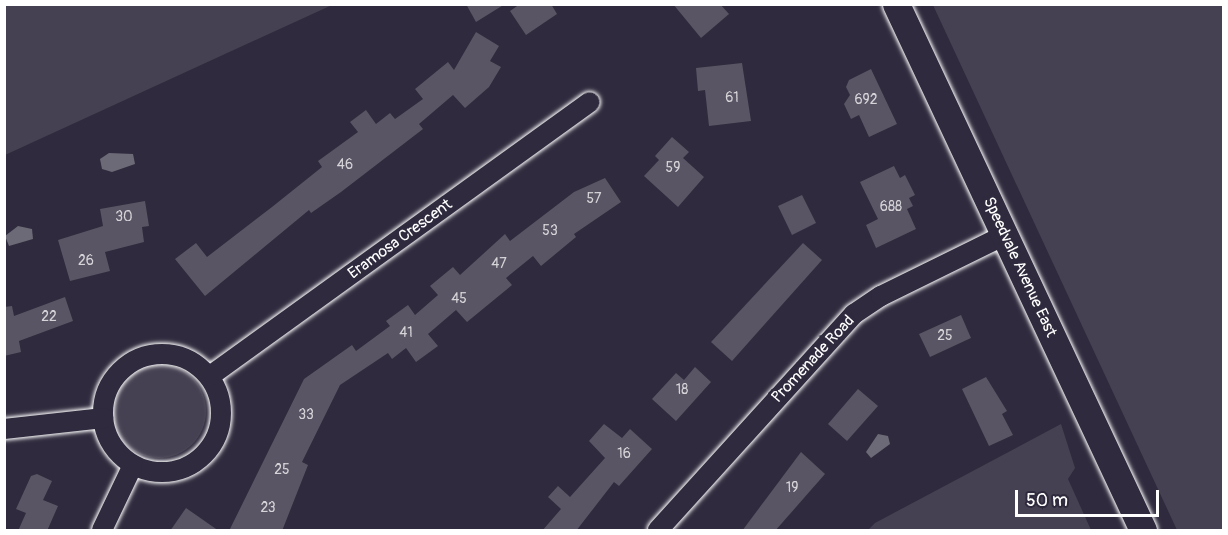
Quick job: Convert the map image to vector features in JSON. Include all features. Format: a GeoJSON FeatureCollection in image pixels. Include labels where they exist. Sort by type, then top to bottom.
{"type":"FeatureCollection","features":[{"type":"Feature","properties":{"kind":"main road","name":"Speedvale Avenue East"},"geometry":{"type":"LineString","coordinates":[[896,4],[1143,531]]}},
{"type":"Feature","properties":{"kind":"street","name":"Eramosa Crescent"},"geometry":{"type":"LineString","coordinates":[[210,376],[590,102]]}},
{"type":"Feature","properties":{"kind":"street","name":"Promenade Road"},"geometry":{"type":"LineString","coordinates":[[658,531],[854,314],[881,296],[1005,235]]}},
{"type":"Feature","properties":{"kind":"street"},"geometry":{"type":"LineString","coordinates":[[163,353],[182,357],[210,376],[220,399],[221,422],[206,452],[178,471],[155,472],[133,465],[118,453],[103,418],[105,399],[113,381],[126,366],[144,357],[163,353]]}},
{"type":"Feature","properties":{"kind":"street"},"geometry":{"type":"LineString","coordinates":[[4,429],[103,418]]}},
{"type":"Feature","properties":{"kind":"street"},"geometry":{"type":"LineString","coordinates":[[102,531],[133,465]]}},
{"type":"Feature","properties":{"kind":"shaded area"},"geometry":{"type":"Polygon","coordinates":[[[5,4],[332,4],[332,5],[5,155],[5,4]]]}},
{"type":"Feature","properties":{"kind":"shaded area"},"geometry":{"type":"Polygon","coordinates":[[[933,5],[1223,5],[1223,530],[1177,530],[933,5]]]}},
{"type":"Feature","properties":{"kind":"shaded area"},"geometry":{"type":"Polygon","coordinates":[[[109,153],[133,154],[135,164],[112,172],[102,169],[100,159],[109,153]]]}},
{"type":"Feature","properties":{"kind":"shaded area"},"geometry":{"type":"Polygon","coordinates":[[[18,226],[32,229],[33,239],[9,246],[5,236],[18,226]]]}},
{"type":"Feature","properties":{"kind":"shaded area"},"geometry":{"type":"Polygon","coordinates":[[[159,364],[177,368],[192,378],[202,393],[206,411],[202,429],[192,444],[177,454],[159,458],[141,454],[126,444],[116,429],[112,411],[116,393],[126,378],[141,368],[159,364]]]}},
{"type":"Feature","properties":{"kind":"shaded area"},"geometry":{"type":"Polygon","coordinates":[[[1061,424],[1075,468],[1068,479],[1091,530],[868,530],[875,523],[1061,424]]]}},
{"type":"Feature","properties":{"kind":"shaded area"},"geometry":{"type":"Polygon","coordinates":[[[878,434],[888,436],[890,444],[871,458],[866,452],[878,434]]]}},
{"type":"Feature","properties":{"kind":"building"},"geometry":{"type":"Polygon","coordinates":[[[466,4],[505,4],[476,22],[466,4]]]}},
{"type":"Feature","properties":{"kind":"building"},"geometry":{"type":"Polygon","coordinates":[[[520,4],[551,4],[557,14],[526,35],[510,11],[520,4]]]}},
{"type":"Feature","properties":{"kind":"building"},"geometry":{"type":"Polygon","coordinates":[[[673,4],[720,4],[729,14],[701,38],[673,4]]]}},
{"type":"Feature","properties":{"kind":"building"},"geometry":{"type":"Polygon","coordinates":[[[476,32],[499,46],[490,61],[501,67],[489,87],[465,108],[453,95],[419,124],[423,129],[341,192],[311,213],[309,210],[205,296],[175,259],[196,243],[207,257],[272,207],[322,167],[318,161],[358,132],[350,122],[366,110],[376,124],[390,113],[395,119],[423,99],[415,89],[448,62],[454,70],[476,32]]]}},
{"type":"Feature","properties":{"kind":"building"},"geometry":{"type":"Polygon","coordinates":[[[742,63],[751,121],[709,126],[705,90],[698,91],[696,68],[742,63]]]}},
{"type":"Feature","properties":{"kind":"building"},"geometry":{"type":"Polygon","coordinates":[[[871,69],[897,124],[869,137],[859,115],[851,119],[844,104],[850,95],[846,87],[849,80],[871,69]]]}},
{"type":"Feature","properties":{"kind":"building"},"geometry":{"type":"Polygon","coordinates":[[[672,137],[689,152],[683,158],[704,177],[678,207],[644,176],[659,160],[655,156],[672,137]]]}},
{"type":"Feature","properties":{"kind":"building"},"geometry":{"type":"Polygon","coordinates":[[[894,166],[900,178],[905,175],[915,195],[909,198],[913,206],[907,209],[916,229],[876,248],[866,225],[878,219],[860,182],[894,166]]]}},
{"type":"Feature","properties":{"kind":"building"},"geometry":{"type":"Polygon","coordinates":[[[605,178],[621,202],[574,234],[576,237],[541,266],[533,256],[506,278],[512,285],[467,322],[456,310],[428,334],[438,346],[416,362],[406,348],[392,359],[388,353],[340,385],[302,462],[308,465],[282,531],[229,531],[304,379],[352,345],[356,351],[390,326],[386,321],[408,305],[415,315],[438,295],[430,286],[453,267],[460,275],[505,234],[510,241],[574,192],[605,178]]]}},
{"type":"Feature","properties":{"kind":"building"},"geometry":{"type":"Polygon","coordinates":[[[802,195],[816,223],[792,235],[778,206],[802,195]]]}},
{"type":"Feature","properties":{"kind":"building"},"geometry":{"type":"Polygon","coordinates":[[[145,201],[149,226],[142,227],[144,242],[105,252],[110,271],[70,281],[58,240],[103,226],[100,209],[145,201]]]}},
{"type":"Feature","properties":{"kind":"building"},"geometry":{"type":"Polygon","coordinates":[[[803,243],[822,260],[732,361],[711,342],[803,243]]]}},
{"type":"Feature","properties":{"kind":"building"},"geometry":{"type":"Polygon","coordinates":[[[65,297],[73,321],[19,341],[21,352],[4,356],[4,307],[12,306],[14,316],[65,297]]]}},
{"type":"Feature","properties":{"kind":"building"},"geometry":{"type":"Polygon","coordinates":[[[961,315],[971,338],[930,357],[919,334],[961,315]]]}},
{"type":"Feature","properties":{"kind":"building"},"geometry":{"type":"Polygon","coordinates":[[[695,367],[711,382],[676,421],[652,399],[676,373],[684,380],[695,367]]]}},
{"type":"Feature","properties":{"kind":"building"},"geometry":{"type":"Polygon","coordinates":[[[986,377],[1007,411],[1002,414],[1013,435],[989,446],[962,389],[986,377]]]}},
{"type":"Feature","properties":{"kind":"building"},"geometry":{"type":"Polygon","coordinates":[[[858,389],[878,406],[847,441],[828,424],[858,389]]]}},
{"type":"Feature","properties":{"kind":"building"},"geometry":{"type":"Polygon","coordinates":[[[604,424],[622,438],[630,429],[652,449],[619,486],[614,482],[576,531],[542,531],[561,509],[548,497],[558,486],[570,497],[605,458],[589,441],[604,424]]]}},
{"type":"Feature","properties":{"kind":"building"},"geometry":{"type":"Polygon","coordinates":[[[801,452],[825,474],[775,531],[742,531],[801,452]]]}},
{"type":"Feature","properties":{"kind":"building"},"geometry":{"type":"Polygon","coordinates":[[[37,474],[52,481],[43,500],[58,506],[47,531],[18,531],[26,513],[16,509],[31,476],[37,474]]]}},
{"type":"Feature","properties":{"kind":"building"},"geometry":{"type":"Polygon","coordinates":[[[186,508],[219,531],[170,531],[186,508]]]}}]}
